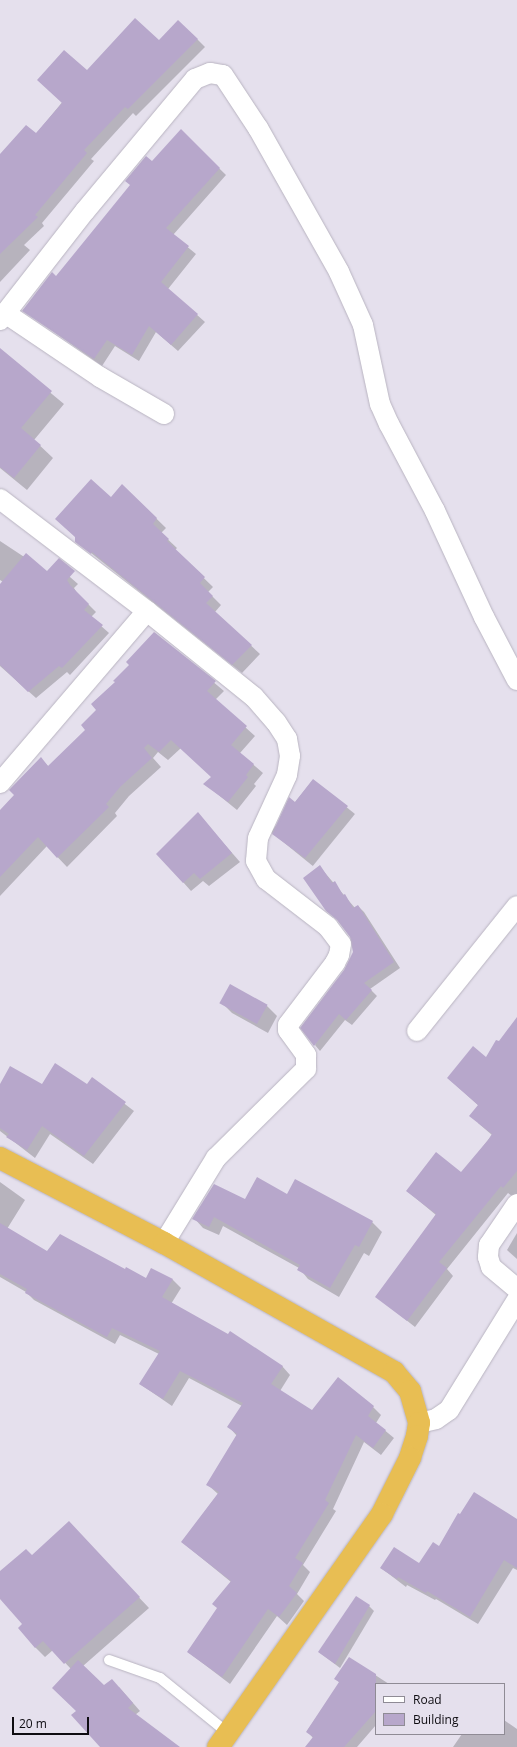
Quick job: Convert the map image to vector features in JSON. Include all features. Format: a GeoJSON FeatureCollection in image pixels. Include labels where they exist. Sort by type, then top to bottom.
{"type":"FeatureCollection","features":[{"type":"Feature","properties":{"kind":"highway"},"geometry":{"type":"LineString","coordinates":[[0,1158],[164,1242],[394,1372],[410,1391],[419,1423],[410,1458],[382,1514],[223,1740]]}},
{"type":"Feature","properties":{"kind":"street"},"geometry":{"type":"LineString","coordinates":[[164,414],[100,377],[3,317],[85,211],[195,79],[210,73],[223,75],[258,128],[339,272],[363,325],[380,404],[435,512],[484,617],[517,680]]}},
{"type":"Feature","properties":{"kind":"street"},"geometry":{"type":"LineString","coordinates":[[0,499],[148,612],[254,697],[276,722],[287,739],[290,756],[287,775],[258,838],[256,861],[266,879],[328,927],[341,944],[340,955],[335,963],[288,1025],[288,1030],[306,1055],[306,1069],[216,1158],[164,1242]]}},
{"type":"Feature","properties":{"kind":"street"},"geometry":{"type":"LineString","coordinates":[[0,783],[148,612]]}},
{"type":"Feature","properties":{"kind":"street"},"geometry":{"type":"LineString","coordinates":[[417,1031],[517,906]]}},
{"type":"Feature","properties":{"kind":"street"},"geometry":{"type":"LineString","coordinates":[[517,1204],[489,1245],[488,1257],[491,1267],[517,1289]]}},
{"type":"Feature","properties":{"kind":"street"},"geometry":{"type":"LineString","coordinates":[[419,1423],[436,1419],[449,1410],[517,1300]]}},
{"type":"Feature","properties":{"kind":"lane"},"geometry":{"type":"LineString","coordinates":[[109,1660],[160,1678],[223,1740]]}},
{"type":"Feature","properties":{"kind":"building"},"geometry":{"type":"Polygon","coordinates":[[[135,18],[159,40],[178,20],[198,39],[128,109],[125,107],[84,150],[87,153],[35,215],[38,217],[0,254],[0,154],[26,125],[36,133],[62,103],[37,80],[64,50],[87,70],[135,18]]]}},
{"type":"Feature","properties":{"kind":"building"},"geometry":{"type":"Polygon","coordinates":[[[181,129],[220,168],[166,228],[189,246],[161,282],[198,314],[171,345],[149,326],[132,355],[107,340],[94,359],[22,311],[52,272],[56,276],[130,185],[125,181],[146,156],[152,161],[181,129]]]}},
{"type":"Feature","properties":{"kind":"building"},"geometry":{"type":"Polygon","coordinates":[[[0,348],[52,391],[21,428],[41,445],[14,478],[0,467],[0,348]]]}},
{"type":"Feature","properties":{"kind":"building"},"geometry":{"type":"Polygon","coordinates":[[[91,479],[111,497],[122,484],[157,518],[153,524],[169,539],[167,541],[205,577],[200,583],[213,596],[206,603],[252,645],[232,665],[92,552],[91,554],[75,542],[75,537],[55,519],[91,479]]]}},
{"type":"Feature","properties":{"kind":"building"},"geometry":{"type":"Polygon","coordinates":[[[26,553],[47,571],[59,558],[75,571],[67,580],[89,604],[84,610],[103,625],[62,668],[59,666],[28,692],[0,665],[0,584],[26,553]]]}},
{"type":"Feature","properties":{"kind":"building"},"geometry":{"type":"Polygon","coordinates":[[[154,632],[216,681],[207,691],[247,726],[231,745],[254,764],[246,775],[248,777],[228,802],[203,784],[211,777],[171,740],[159,752],[148,744],[144,748],[152,758],[120,787],[106,804],[109,807],[57,858],[38,837],[0,877],[0,810],[14,795],[9,790],[41,757],[48,766],[85,730],[81,725],[96,710],[91,704],[115,682],[113,681],[129,665],[126,662],[154,632]]]}},
{"type":"Feature","properties":{"kind":"building"},"geometry":{"type":"Polygon","coordinates":[[[313,779],[348,806],[305,858],[272,834],[289,797],[295,802],[313,779]]]}},
{"type":"Feature","properties":{"kind":"building"},"geometry":{"type":"Polygon","coordinates":[[[198,812],[232,853],[200,879],[194,873],[183,883],[156,854],[198,812]]]}},
{"type":"Feature","properties":{"kind":"building"},"geometry":{"type":"Polygon","coordinates":[[[320,865],[332,883],[335,881],[343,895],[345,894],[353,908],[358,905],[394,962],[364,983],[372,990],[346,1020],[339,1014],[314,1046],[300,1028],[344,970],[353,952],[350,937],[337,920],[326,911],[303,878],[320,865]]]}},
{"type":"Feature","properties":{"kind":"building"},"geometry":{"type":"Polygon","coordinates":[[[230,984],[268,1005],[257,1024],[219,1003],[230,984]]]}},
{"type":"Feature","properties":{"kind":"building"},"geometry":{"type":"Polygon","coordinates":[[[517,1017],[517,1171],[503,1188],[501,1186],[439,1262],[447,1268],[407,1321],[375,1297],[436,1214],[406,1191],[436,1152],[461,1172],[492,1134],[469,1116],[478,1105],[447,1078],[473,1046],[486,1057],[496,1040],[499,1041],[517,1017]]]}},
{"type":"Feature","properties":{"kind":"building"},"geometry":{"type":"Polygon","coordinates":[[[55,1063],[87,1084],[92,1077],[126,1102],[84,1156],[42,1126],[27,1150],[6,1137],[9,1134],[0,1128],[0,1084],[10,1066],[42,1084],[55,1063]]]}},
{"type":"Feature","properties":{"kind":"building"},"geometry":{"type":"Polygon","coordinates":[[[257,1177],[287,1194],[295,1179],[373,1221],[359,1247],[355,1245],[330,1288],[297,1270],[300,1265],[214,1217],[209,1227],[192,1219],[214,1184],[245,1199],[257,1177]]]}},
{"type":"Feature","properties":{"kind":"building"},"geometry":{"type":"Polygon","coordinates":[[[0,1223],[47,1251],[60,1234],[125,1269],[126,1267],[146,1278],[151,1268],[173,1279],[162,1297],[228,1334],[230,1331],[283,1366],[271,1384],[312,1410],[338,1377],[374,1406],[368,1416],[386,1430],[373,1448],[356,1435],[325,1500],[329,1503],[295,1558],[303,1563],[289,1586],[297,1593],[279,1617],[268,1609],[222,1677],[187,1652],[217,1608],[212,1604],[231,1581],[181,1542],[219,1492],[206,1485],[237,1434],[227,1427],[243,1403],[180,1371],[163,1399],[139,1384],[160,1351],[112,1328],[107,1337],[25,1293],[27,1289],[0,1274],[0,1223]]]}},
{"type":"Feature","properties":{"kind":"building"},"geometry":{"type":"Polygon","coordinates":[[[474,1492],[517,1519],[517,1568],[504,1560],[470,1617],[427,1591],[426,1593],[398,1577],[397,1579],[380,1568],[394,1547],[419,1563],[433,1542],[439,1546],[458,1513],[460,1514],[474,1492]]]}},
{"type":"Feature","properties":{"kind":"building"},"geometry":{"type":"Polygon","coordinates":[[[69,1521],[140,1597],[64,1664],[43,1641],[35,1648],[18,1628],[22,1624],[0,1599],[0,1571],[26,1549],[32,1555],[69,1521]]]}},
{"type":"Feature","properties":{"kind":"building"},"geometry":{"type":"Polygon","coordinates":[[[356,1596],[370,1605],[335,1664],[318,1652],[356,1596]]]}},
{"type":"Feature","properties":{"kind":"building"},"geometry":{"type":"Polygon","coordinates":[[[349,1657],[376,1674],[375,1712],[344,1747],[305,1747],[313,1737],[306,1732],[339,1682],[334,1679],[349,1657]]]}},
{"type":"Feature","properties":{"kind":"building"},"geometry":{"type":"Polygon","coordinates":[[[78,1660],[104,1685],[112,1679],[133,1703],[128,1708],[180,1747],[100,1747],[71,1715],[76,1711],[52,1688],[78,1660]]]}}]}
